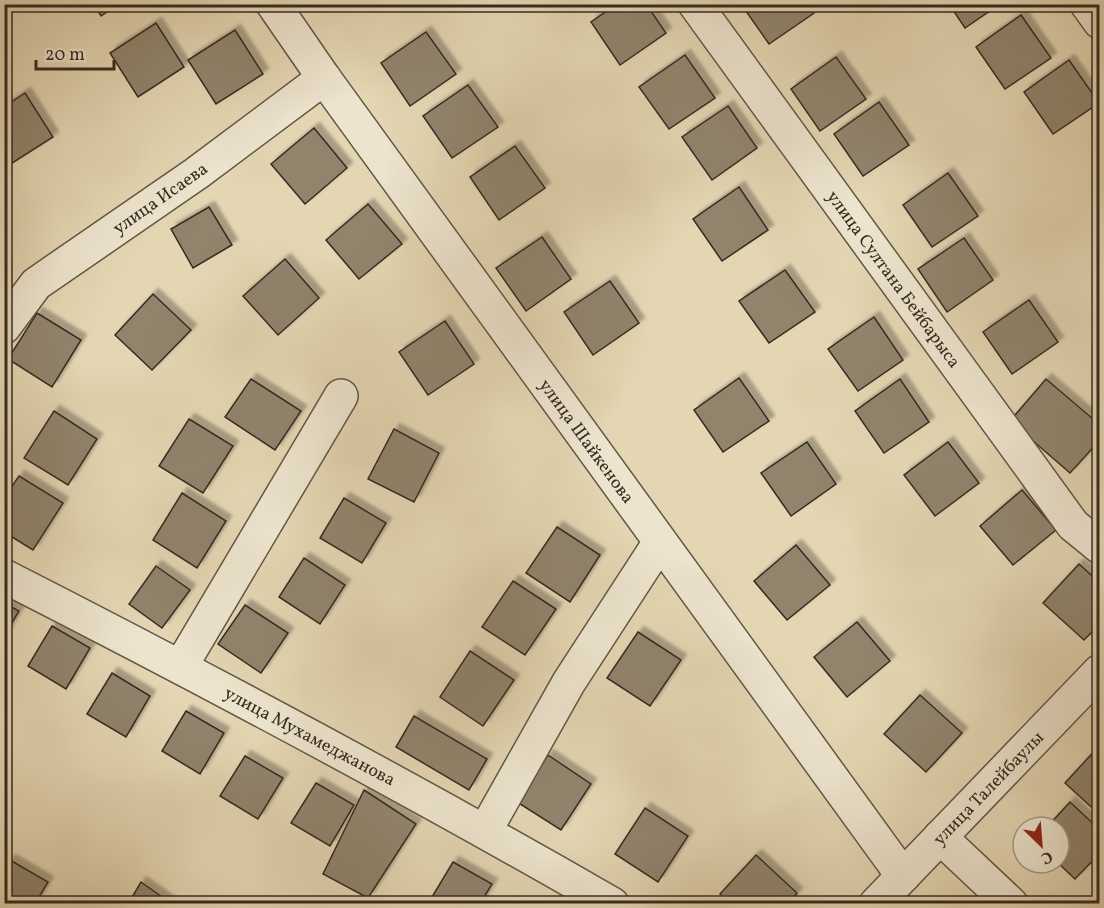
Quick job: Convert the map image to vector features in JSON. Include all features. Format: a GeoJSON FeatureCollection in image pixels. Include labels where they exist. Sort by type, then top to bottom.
{"type":"FeatureCollection","features":[{"type":"Feature","properties":{"kind":"street","name":"улица Шайкенова"},"geometry":{"type":"LineString","coordinates":[[273,4],[324,78],[903,876]]}},
{"type":"Feature","properties":{"kind":"street","name":"улица Султана Бейбарыса"},"geometry":{"type":"LineString","coordinates":[[695,4],[1073,525],[1100,547]]}},
{"type":"Feature","properties":{"kind":"street"},"geometry":{"type":"LineString","coordinates":[[1087,4],[1100,22]]}},
{"type":"Feature","properties":{"kind":"street","name":"улица Исаева"},"geometry":{"type":"LineString","coordinates":[[4,327],[36,284],[197,173],[324,78]]}},
{"type":"Feature","properties":{"kind":"street"},"geometry":{"type":"LineString","coordinates":[[181,666],[341,396]]}},
{"type":"Feature","properties":{"kind":"street"},"geometry":{"type":"LineString","coordinates":[[485,831],[569,682],[660,542]]}},
{"type":"Feature","properties":{"kind":"street","name":"улица Мухамеджанова"},"geometry":{"type":"LineString","coordinates":[[4,576],[181,666],[485,831],[612,903]]}},
{"type":"Feature","properties":{"kind":"street","name":"улица Талейбаулы"},"geometry":{"type":"LineString","coordinates":[[876,903],[1100,671]]}},
{"type":"Feature","properties":{"kind":"street"},"geometry":{"type":"LineString","coordinates":[[940,837],[1011,903]]}},
{"type":"Feature","properties":{"kind":"building"},"geometry":{"type":"Polygon","coordinates":[[[94,4],[119,4],[101,16],[94,4]]]}},
{"type":"Feature","properties":{"kind":"building"},"geometry":{"type":"Polygon","coordinates":[[[617,4],[646,4],[666,33],[620,65],[591,22],[617,4]]]}},
{"type":"Feature","properties":{"kind":"building"},"geometry":{"type":"Polygon","coordinates":[[[741,4],[808,4],[814,13],[769,44],[741,4]]]}},
{"type":"Feature","properties":{"kind":"building"},"geometry":{"type":"Polygon","coordinates":[[[949,4],[1000,4],[965,28],[949,4]]]}},
{"type":"Feature","properties":{"kind":"building"},"geometry":{"type":"Polygon","coordinates":[[[1021,15],[1051,58],[1005,89],[976,47],[1021,15]]]}},
{"type":"Feature","properties":{"kind":"building"},"geometry":{"type":"Polygon","coordinates":[[[156,23],[184,67],[138,97],[110,53],[156,23]]]}},
{"type":"Feature","properties":{"kind":"building"},"geometry":{"type":"Polygon","coordinates":[[[235,30],[263,74],[216,104],[188,60],[235,30]]]}},
{"type":"Feature","properties":{"kind":"building"},"geometry":{"type":"Polygon","coordinates":[[[426,32],[456,74],[410,106],[381,63],[426,32]]]}},
{"type":"Feature","properties":{"kind":"building"},"geometry":{"type":"Polygon","coordinates":[[[685,55],[715,98],[669,129],[639,87],[685,55]]]}},
{"type":"Feature","properties":{"kind":"building"},"geometry":{"type":"Polygon","coordinates":[[[836,57],[866,99],[820,131],[791,89],[836,57]]]}},
{"type":"Feature","properties":{"kind":"building"},"geometry":{"type":"Polygon","coordinates":[[[1069,60],[1099,103],[1053,134],[1024,92],[1069,60]]]}},
{"type":"Feature","properties":{"kind":"building"},"geometry":{"type":"Polygon","coordinates":[[[468,85],[498,127],[452,158],[423,116],[468,85]]]}},
{"type":"Feature","properties":{"kind":"building"},"geometry":{"type":"Polygon","coordinates":[[[25,93],[53,137],[6,167],[4,164],[4,107],[25,93]]]}},
{"type":"Feature","properties":{"kind":"building"},"geometry":{"type":"Polygon","coordinates":[[[879,102],[909,145],[863,176],[834,134],[879,102]]]}},
{"type":"Feature","properties":{"kind":"building"},"geometry":{"type":"Polygon","coordinates":[[[728,106],[757,148],[712,180],[682,137],[728,106]]]}},
{"type":"Feature","properties":{"kind":"building"},"geometry":{"type":"Polygon","coordinates":[[[314,128],[347,168],[305,204],[271,164],[314,128]]]}},
{"type":"Feature","properties":{"kind":"building"},"geometry":{"type":"Polygon","coordinates":[[[515,146],[545,188],[499,220],[470,177],[515,146]]]}},
{"type":"Feature","properties":{"kind":"building"},"geometry":{"type":"Polygon","coordinates":[[[948,173],[978,216],[932,247],[903,205],[948,173]]]}},
{"type":"Feature","properties":{"kind":"building"},"geometry":{"type":"Polygon","coordinates":[[[739,187],[768,230],[722,261],[693,219],[739,187]]]}},
{"type":"Feature","properties":{"kind":"building"},"geometry":{"type":"Polygon","coordinates":[[[368,204],[402,244],[359,279],[326,240],[368,204]]]}},
{"type":"Feature","properties":{"kind":"building"},"geometry":{"type":"Polygon","coordinates":[[[209,207],[232,245],[193,268],[171,229],[209,207]]]}},
{"type":"Feature","properties":{"kind":"building"},"geometry":{"type":"Polygon","coordinates":[[[542,237],[571,279],[526,311],[496,268],[542,237]]]}},
{"type":"Feature","properties":{"kind":"building"},"geometry":{"type":"Polygon","coordinates":[[[964,238],[993,280],[947,312],[918,269],[964,238]]]}},
{"type":"Feature","properties":{"kind":"building"},"geometry":{"type":"Polygon","coordinates":[[[285,259],[319,298],[278,335],[243,296],[285,259]]]}},
{"type":"Feature","properties":{"kind":"building"},"geometry":{"type":"Polygon","coordinates":[[[785,270],[815,312],[769,343],[739,301],[785,270]]]}},
{"type":"Feature","properties":{"kind":"building"},"geometry":{"type":"Polygon","coordinates":[[[610,281],[639,323],[593,355],[564,312],[610,281]]]}},
{"type":"Feature","properties":{"kind":"building"},"geometry":{"type":"Polygon","coordinates":[[[153,294],[191,330],[152,370],[115,335],[153,294]]]}},
{"type":"Feature","properties":{"kind":"building"},"geometry":{"type":"Polygon","coordinates":[[[1029,300],[1058,342],[1012,374],[983,332],[1029,300]]]}},
{"type":"Feature","properties":{"kind":"building"},"geometry":{"type":"Polygon","coordinates":[[[37,313],[81,340],[52,387],[8,359],[37,313]]]}},
{"type":"Feature","properties":{"kind":"building"},"geometry":{"type":"Polygon","coordinates":[[[874,317],[903,360],[858,391],[828,349],[874,317]]]}},
{"type":"Feature","properties":{"kind":"building"},"geometry":{"type":"Polygon","coordinates":[[[445,321],[474,364],[428,395],[399,352],[445,321]]]}},
{"type":"Feature","properties":{"kind":"building"},"geometry":{"type":"Polygon","coordinates":[[[739,378],[769,421],[723,452],[694,410],[739,378]]]}},
{"type":"Feature","properties":{"kind":"building"},"geometry":{"type":"Polygon","coordinates":[[[251,379],[301,411],[275,450],[225,417],[251,379]]]}},
{"type":"Feature","properties":{"kind":"building"},"geometry":{"type":"Polygon","coordinates":[[[900,379],[929,422],[884,453],[855,411],[900,379]]]}},
{"type":"Feature","properties":{"kind":"building"},"geometry":{"type":"Polygon","coordinates":[[[1046,379],[1100,425],[1100,440],[1070,473],[1010,421],[1046,379]]]}},
{"type":"Feature","properties":{"kind":"building"},"geometry":{"type":"Polygon","coordinates":[[[54,411],[97,439],[68,485],[24,458],[54,411]]]}},
{"type":"Feature","properties":{"kind":"building"},"geometry":{"type":"Polygon","coordinates":[[[189,419],[233,446],[203,493],[159,466],[189,419]]]}},
{"type":"Feature","properties":{"kind":"building"},"geometry":{"type":"Polygon","coordinates":[[[394,429],[439,453],[414,502],[368,479],[394,429]]]}},
{"type":"Feature","properties":{"kind":"building"},"geometry":{"type":"Polygon","coordinates":[[[807,442],[836,484],[791,516],[761,473],[807,442]]]}},
{"type":"Feature","properties":{"kind":"building"},"geometry":{"type":"Polygon","coordinates":[[[948,442],[979,483],[935,516],[904,475],[948,442]]]}},
{"type":"Feature","properties":{"kind":"building"},"geometry":{"type":"Polygon","coordinates":[[[19,476],[63,503],[33,550],[4,532],[4,498],[19,476]]]}},
{"type":"Feature","properties":{"kind":"building"},"geometry":{"type":"Polygon","coordinates":[[[1022,490],[1056,530],[1013,565],[980,526],[1022,490]]]}},
{"type":"Feature","properties":{"kind":"building"},"geometry":{"type":"Polygon","coordinates":[[[182,493],[226,521],[197,568],[153,540],[182,493]]]}},
{"type":"Feature","properties":{"kind":"building"},"geometry":{"type":"Polygon","coordinates":[[[344,498],[386,523],[362,563],[320,538],[344,498]]]}},
{"type":"Feature","properties":{"kind":"building"},"geometry":{"type":"Polygon","coordinates":[[[557,527],[600,555],[570,602],[526,573],[557,527]]]}},
{"type":"Feature","properties":{"kind":"building"},"geometry":{"type":"Polygon","coordinates":[[[796,545],[830,585],[787,620],[754,581],[796,545]]]}},
{"type":"Feature","properties":{"kind":"building"},"geometry":{"type":"Polygon","coordinates":[[[304,558],[345,585],[320,624],[279,597],[304,558]]]}},
{"type":"Feature","properties":{"kind":"building"},"geometry":{"type":"Polygon","coordinates":[[[1079,564],[1100,583],[1100,624],[1084,640],[1043,603],[1079,564]]]}},
{"type":"Feature","properties":{"kind":"building"},"geometry":{"type":"Polygon","coordinates":[[[156,566],[190,590],[162,628],[129,604],[156,566]]]}},
{"type":"Feature","properties":{"kind":"building"},"geometry":{"type":"Polygon","coordinates":[[[513,581],[556,609],[525,655],[482,627],[513,581]]]}},
{"type":"Feature","properties":{"kind":"building"},"geometry":{"type":"Polygon","coordinates":[[[4,603],[19,611],[4,636],[4,603]]]}},
{"type":"Feature","properties":{"kind":"building"},"geometry":{"type":"Polygon","coordinates":[[[245,605],[288,633],[261,673],[218,644],[245,605]]]}},
{"type":"Feature","properties":{"kind":"building"},"geometry":{"type":"Polygon","coordinates":[[[857,622],[890,661],[847,697],[814,657],[857,622]]]}},
{"type":"Feature","properties":{"kind":"building"},"geometry":{"type":"Polygon","coordinates":[[[52,626],[90,648],[66,689],[28,666],[52,626]]]}},
{"type":"Feature","properties":{"kind":"building"},"geometry":{"type":"Polygon","coordinates":[[[638,632],[681,660],[650,706],[607,678],[638,632]]]}},
{"type":"Feature","properties":{"kind":"building"},"geometry":{"type":"Polygon","coordinates":[[[470,651],[514,680],[483,726],[440,697],[470,651]]]}},
{"type":"Feature","properties":{"kind":"building"},"geometry":{"type":"Polygon","coordinates":[[[112,673],[150,696],[126,737],[87,714],[112,673]]]}},
{"type":"Feature","properties":{"kind":"building"},"geometry":{"type":"Polygon","coordinates":[[[920,695],[962,733],[926,772],[884,734],[920,695]]]}},
{"type":"Feature","properties":{"kind":"building"},"geometry":{"type":"Polygon","coordinates":[[[186,711],[224,733],[200,774],[162,751],[186,711]]]}},
{"type":"Feature","properties":{"kind":"building"},"geometry":{"type":"Polygon","coordinates":[[[414,716],[487,759],[469,790],[396,747],[414,716]]]}},
{"type":"Feature","properties":{"kind":"building"},"geometry":{"type":"Polygon","coordinates":[[[1100,745],[1100,815],[1065,783],[1100,745]]]}},
{"type":"Feature","properties":{"kind":"building"},"geometry":{"type":"Polygon","coordinates":[[[548,755],[591,784],[561,830],[517,802],[548,755]]]}},
{"type":"Feature","properties":{"kind":"building"},"geometry":{"type":"Polygon","coordinates":[[[245,756],[283,778],[258,819],[220,796],[245,756]]]}},
{"type":"Feature","properties":{"kind":"building"},"geometry":{"type":"Polygon","coordinates":[[[316,783],[354,805],[330,846],[291,823],[316,783]]]}},
{"type":"Feature","properties":{"kind":"building"},"geometry":{"type":"Polygon","coordinates":[[[364,790],[416,824],[368,898],[323,874],[364,790]]]}},
{"type":"Feature","properties":{"kind":"building"},"geometry":{"type":"Polygon","coordinates":[[[1070,802],[1100,830],[1100,853],[1075,879],[1071,875],[1071,815],[1058,815],[1070,802]]]}},
{"type":"Feature","properties":{"kind":"building"},"geometry":{"type":"Polygon","coordinates":[[[645,808],[688,836],[658,882],[615,854],[645,808]]]}},
{"type":"Feature","properties":{"kind":"building"},"geometry":{"type":"Polygon","coordinates":[[[756,855],[797,893],[788,904],[731,904],[720,894],[756,855]]]}},
{"type":"Feature","properties":{"kind":"building"},"geometry":{"type":"Polygon","coordinates":[[[10,860],[48,882],[35,904],[4,904],[4,869],[10,860]]]}},
{"type":"Feature","properties":{"kind":"building"},"geometry":{"type":"Polygon","coordinates":[[[453,862],[492,884],[480,904],[429,902],[453,862]]]}},
{"type":"Feature","properties":{"kind":"building"},"geometry":{"type":"Polygon","coordinates":[[[141,882],[172,904],[128,904],[141,882]]]}},
{"type":"Feature","properties":{"kind":"building"},"geometry":{"type":"Polygon","coordinates":[[[1100,891],[1100,904],[1086,904],[1100,891]]]}}]}
